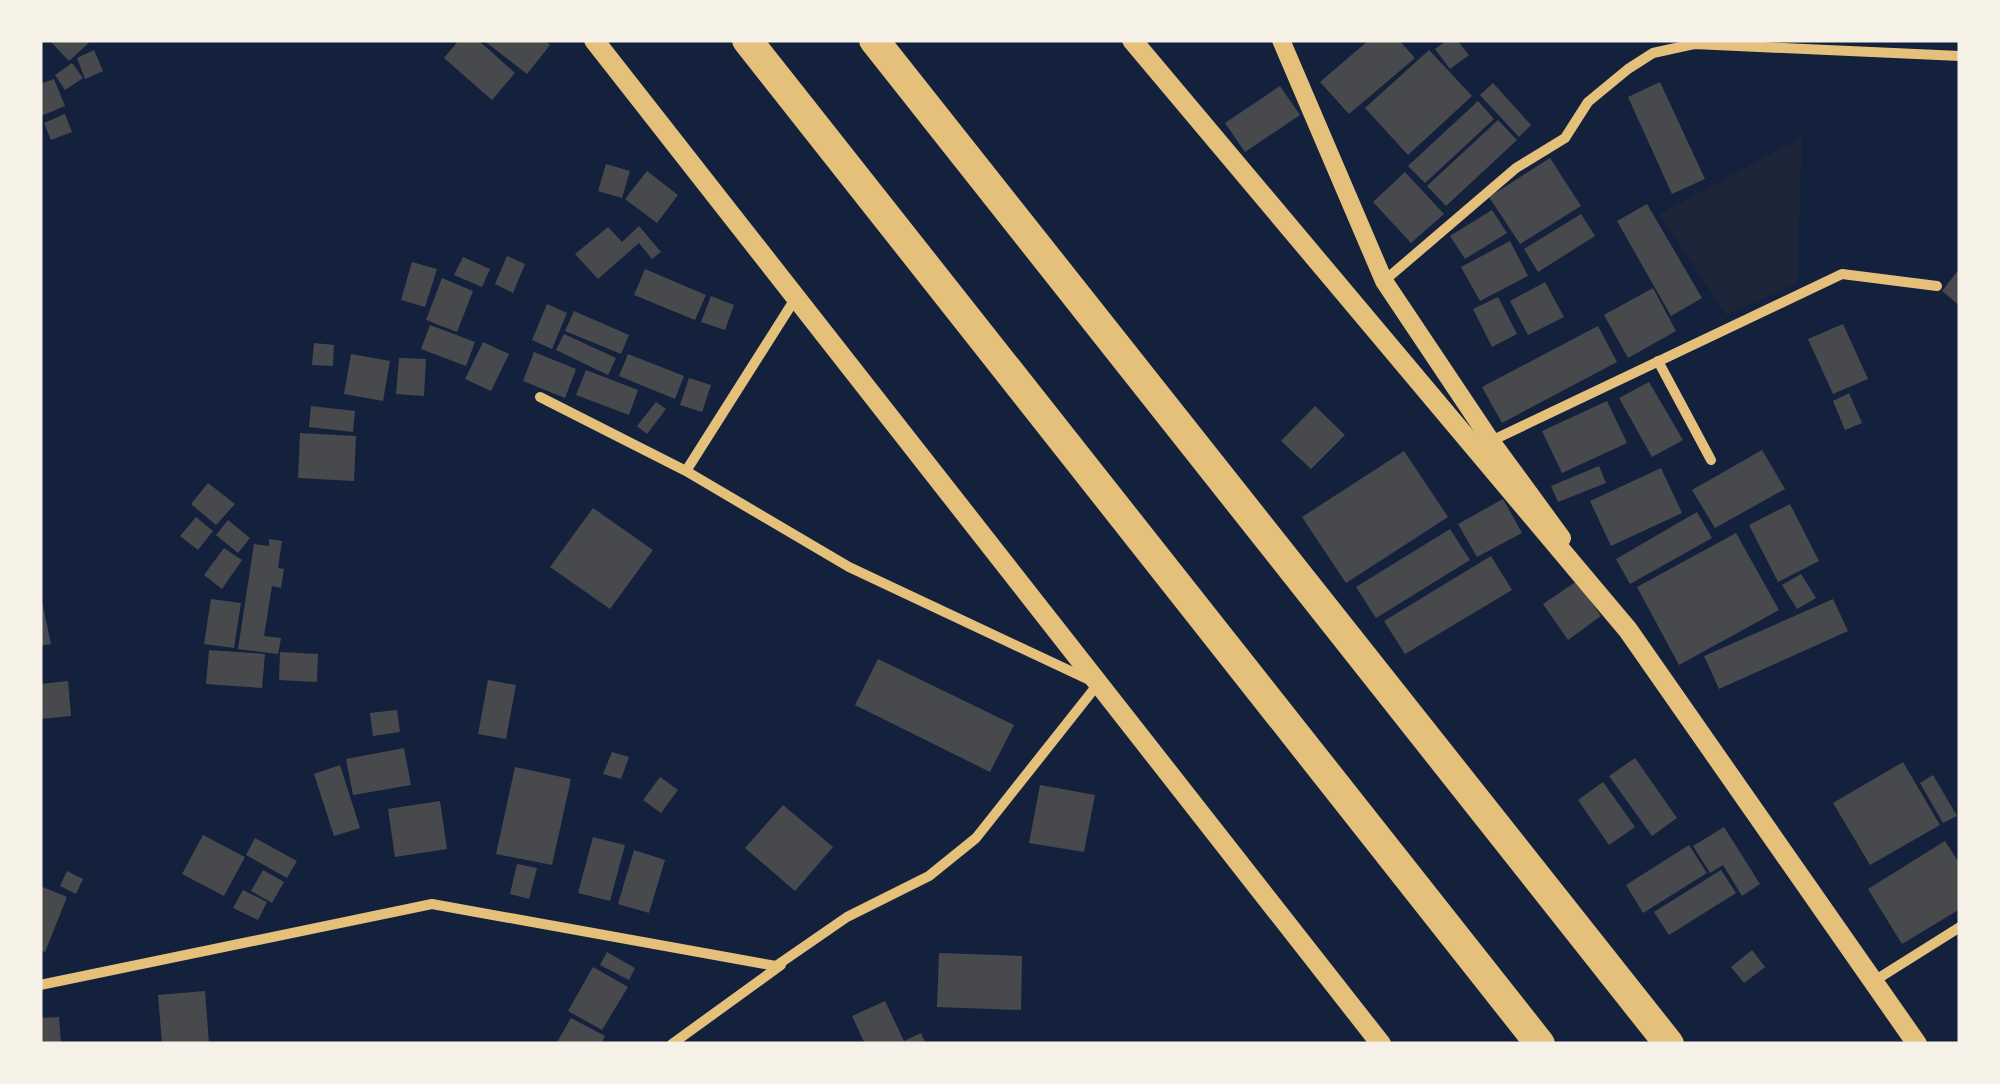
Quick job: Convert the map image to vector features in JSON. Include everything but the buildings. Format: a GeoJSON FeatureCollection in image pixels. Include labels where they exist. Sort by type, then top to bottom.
{"type":"FeatureCollection","features":[{"type":"Feature","properties":{"kind":"highway"},"geometry":{"type":"LineString","coordinates":[[746,40],[1540,1044]]}},
{"type":"Feature","properties":{"kind":"highway"},"geometry":{"type":"LineString","coordinates":[[874,40],[1669,1044]]}},
{"type":"Feature","properties":{"kind":"main road"},"geometry":{"type":"LineString","coordinates":[[594,40],[1381,1044]]}},
{"type":"Feature","properties":{"kind":"main road"},"geometry":{"type":"LineString","coordinates":[[1132,40],[1628,630],[1917,1044]]}},
{"type":"Feature","properties":{"kind":"street"},"geometry":{"type":"LineString","coordinates":[[1281,40],[1384,281],[1491,440],[1628,630]]}},
{"type":"Feature","properties":{"kind":"street"},"geometry":{"type":"LineString","coordinates":[[1384,281],[1516,168],[1565,138],[1588,102],[1652,52],[1694,44],[1960,56]]}},
{"type":"Feature","properties":{"kind":"street"},"geometry":{"type":"LineString","coordinates":[[1491,440],[1842,274],[1937,286]]}},
{"type":"Feature","properties":{"kind":"street"},"geometry":{"type":"LineString","coordinates":[[686,472],[796,298]]}},
{"type":"Feature","properties":{"kind":"street"},"geometry":{"type":"LineString","coordinates":[[1658,361],[1711,460]]}},
{"type":"Feature","properties":{"kind":"street"},"geometry":{"type":"LineString","coordinates":[[40,984],[432,904],[776,966],[847,917],[929,876],[976,838],[1098,684],[850,567],[686,472],[540,397]]}},
{"type":"Feature","properties":{"kind":"street"},"geometry":{"type":"LineString","coordinates":[[672,1044],[847,917]]}},
{"type":"Feature","properties":{"kind":"street"},"geometry":{"type":"LineString","coordinates":[[1874,981],[1960,927]]}},
{"type":"Feature","properties":{"kind":"shaded area"},"geometry":{"type":"Polygon","coordinates":[[[1802,137],[1797,283],[1726,315],[1660,214],[1802,137]]]}}]}
